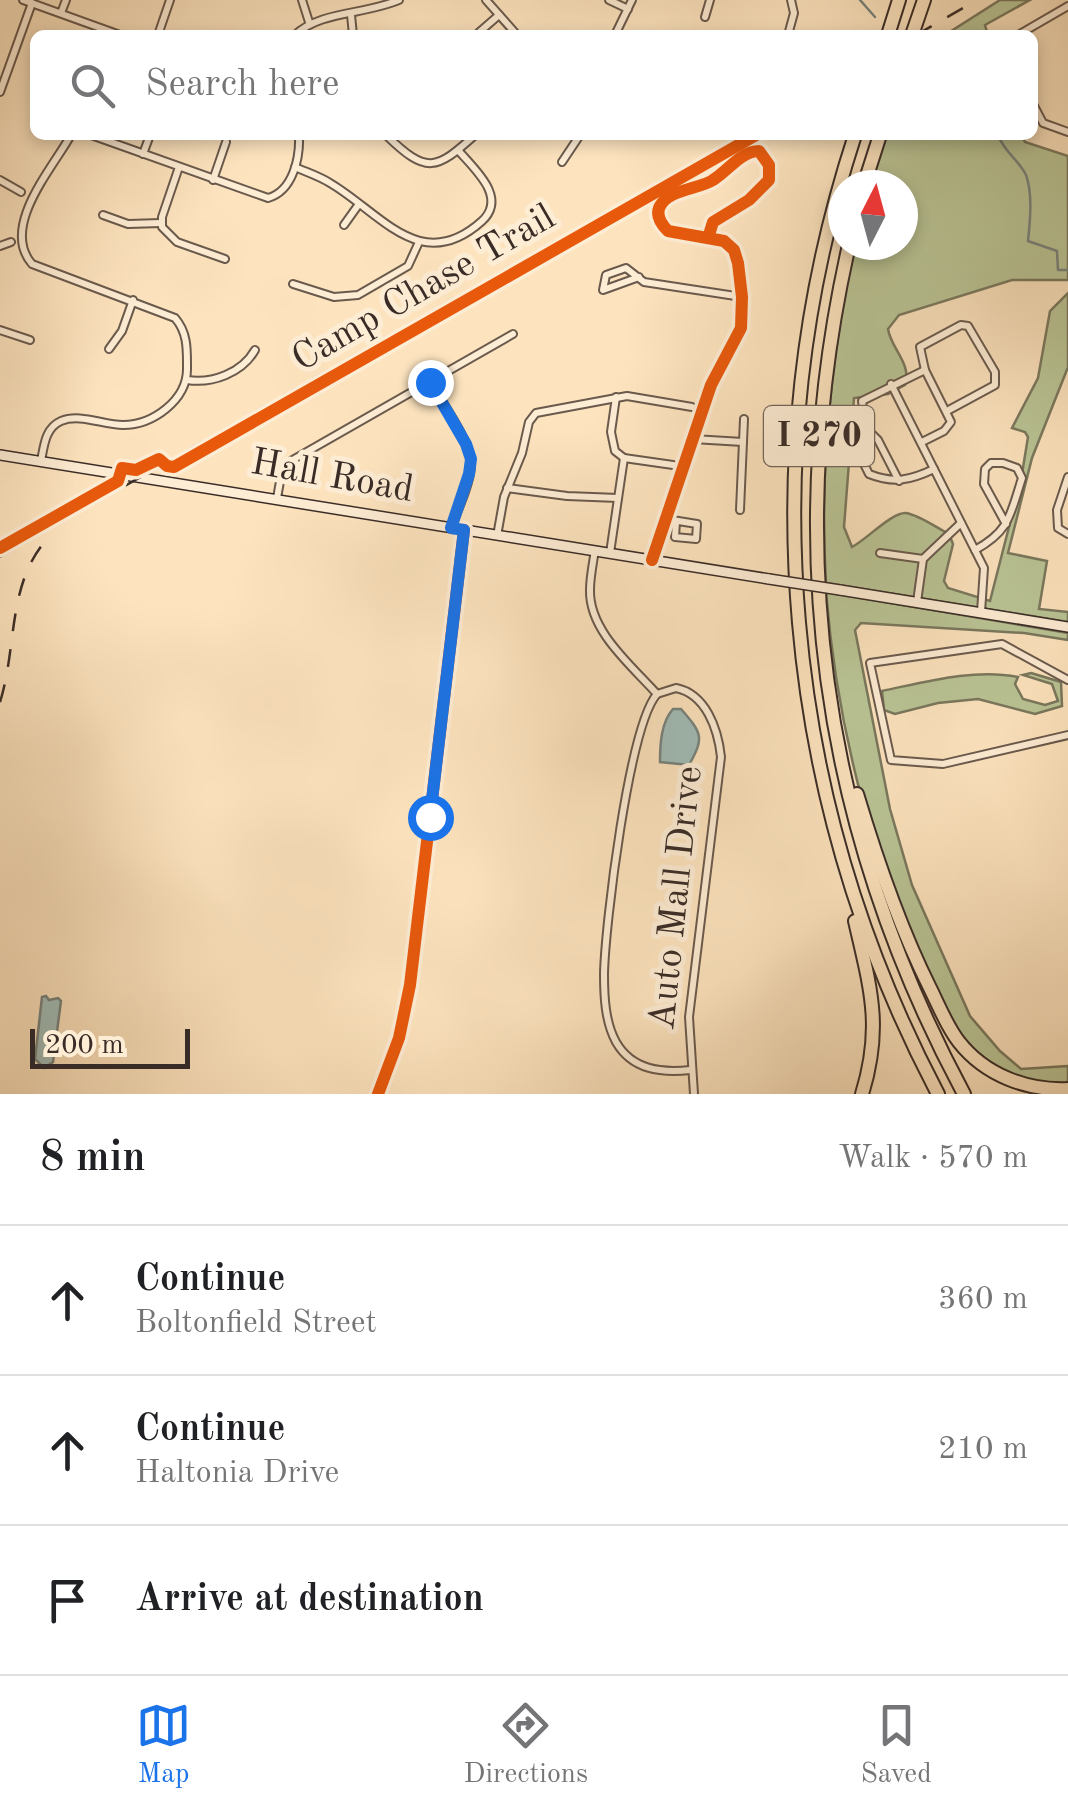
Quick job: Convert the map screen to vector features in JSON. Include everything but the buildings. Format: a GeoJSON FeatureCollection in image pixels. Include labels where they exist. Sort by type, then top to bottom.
{"type":"FeatureCollection","features":[{"type":"Feature","properties":{"kind":"highway"},"geometry":{"type":"LineString","coordinates":[[890,30],[900,0]]}},
{"type":"Feature","properties":{"kind":"highway"},"geometry":{"type":"LineString","coordinates":[[914,30],[924,0]]}},
{"type":"Feature","properties":{"kind":"highway","name":"I 270"},"geometry":{"type":"LineString","coordinates":[[854,140],[826,239],[810,317],[798,406],[794,570],[805,688],[824,791],[842,860],[874,953],[938,1094]]}},
{"type":"Feature","properties":{"kind":"highway"},"geometry":{"type":"LineString","coordinates":[[869,170],[878,140]]}},
{"type":"Feature","properties":{"kind":"highway","name":"I 270"},"geometry":{"type":"LineString","coordinates":[[846,260],[827,353],[816,496],[822,645],[842,763],[880,904],[939,1046],[964,1094]]}},
{"type":"Feature","properties":{"kind":"highway"},"geometry":{"type":"LineString","coordinates":[[842,763],[853,778],[874,850],[914,958],[960,1044],[1002,1077],[1041,1088],[1068,1089]]}},
{"type":"Feature","properties":{"kind":"highway"},"geometry":{"type":"LineString","coordinates":[[842,860],[874,1013],[872,1056],[862,1094]]}},
{"type":"Feature","properties":{"kind":"highway"},"geometry":{"type":"LineString","coordinates":[[939,1046],[974,1094]]}},
{"type":"Feature","properties":{"kind":"main road","name":"Hall Road"},"geometry":{"type":"LineString","coordinates":[[0,455],[1068,628]]}},
{"type":"Feature","properties":{"kind":"street"},"geometry":{"type":"LineString","coordinates":[[60,14],[66,0]]}},
{"type":"Feature","properties":{"kind":"street"},"geometry":{"type":"LineString","coordinates":[[160,30],[170,0]]}},
{"type":"Feature","properties":{"kind":"street"},"geometry":{"type":"LineString","coordinates":[[302,0],[310,23]]}},
{"type":"Feature","properties":{"kind":"street"},"geometry":{"type":"LineString","coordinates":[[301,30],[310,23],[400,0]]}},
{"type":"Feature","properties":{"kind":"street"},"geometry":{"type":"LineString","coordinates":[[486,0],[512,30]]}},
{"type":"Feature","properties":{"kind":"street"},"geometry":{"type":"LineString","coordinates":[[610,0],[628,9]]}},
{"type":"Feature","properties":{"kind":"street"},"geometry":{"type":"LineString","coordinates":[[618,30],[632,0]]}},
{"type":"Feature","properties":{"kind":"street"},"geometry":{"type":"LineString","coordinates":[[705,17],[710,0]]}},
{"type":"Feature","properties":{"kind":"street"},"geometry":{"type":"LineString","coordinates":[[789,30],[794,14],[791,0]]}},
{"type":"Feature","properties":{"kind":"street"},"geometry":{"type":"LineString","coordinates":[[0,92],[28,2],[101,30]]}},
{"type":"Feature","properties":{"kind":"street"},"geometry":{"type":"LineString","coordinates":[[1027,30],[1068,6]]}},
{"type":"Feature","properties":{"kind":"street"},"geometry":{"type":"LineString","coordinates":[[351,15],[352,30]]}},
{"type":"Feature","properties":{"kind":"street"},"geometry":{"type":"LineString","coordinates":[[482,30],[499,15]]}},
{"type":"Feature","properties":{"kind":"street"},"geometry":{"type":"LineString","coordinates":[[1038,113],[1043,122],[1068,132]]}},
{"type":"Feature","properties":{"kind":"street"},"geometry":{"type":"LineString","coordinates":[[0,180],[20,195],[68,140]]}},
{"type":"Feature","properties":{"kind":"street"},"geometry":{"type":"LineString","coordinates":[[104,140],[268,198],[287,186],[299,140]]}},
{"type":"Feature","properties":{"kind":"street"},"geometry":{"type":"LineString","coordinates":[[143,154],[148,140]]}},
{"type":"Feature","properties":{"kind":"street"},"geometry":{"type":"LineString","coordinates":[[393,140],[425,164],[441,163],[469,140]]}},
{"type":"Feature","properties":{"kind":"street"},"geometry":{"type":"LineString","coordinates":[[562,162],[577,140]]}},
{"type":"Feature","properties":{"kind":"street"},"geometry":{"type":"LineString","coordinates":[[213,180],[226,142]]}},
{"type":"Feature","properties":{"kind":"street"},"geometry":{"type":"LineString","coordinates":[[294,167],[329,182],[401,235],[437,244],[478,224],[490,211],[491,193],[458,150]]}},
{"type":"Feature","properties":{"kind":"street"},"geometry":{"type":"LineString","coordinates":[[652,560],[711,385],[739,334],[742,297],[734,250],[724,241],[668,231],[659,219],[660,205],[712,180],[748,151],[763,153],[769,165],[769,180],[749,200],[713,222],[708,238]]}},
{"type":"Feature","properties":{"kind":"street"},"geometry":{"type":"LineString","coordinates":[[179,167],[161,223],[165,233],[177,242],[224,260]]}},
{"type":"Feature","properties":{"kind":"street"},"geometry":{"type":"LineString","coordinates":[[344,225],[359,204]]}},
{"type":"Feature","properties":{"kind":"street"},"geometry":{"type":"LineString","coordinates":[[103,216],[128,224],[161,223]]}},
{"type":"Feature","properties":{"kind":"street"},"geometry":{"type":"LineString","coordinates":[[9,232],[19,255],[32,264],[164,312],[180,324],[187,344],[187,380],[175,402],[132,424],[71,418],[55,424],[46,437],[41,461]]}},
{"type":"Feature","properties":{"kind":"street"},"geometry":{"type":"LineString","coordinates":[[0,246],[11,242]]}},
{"type":"Feature","properties":{"kind":"street"},"geometry":{"type":"LineString","coordinates":[[294,284],[334,297],[358,295],[408,266],[419,242]]}},
{"type":"Feature","properties":{"kind":"street"},"geometry":{"type":"LineString","coordinates":[[639,278],[603,290],[606,275],[626,268],[639,278],[644,282],[742,297]]}},
{"type":"Feature","properties":{"kind":"street"},"geometry":{"type":"LineString","coordinates":[[109,349],[122,331],[134,300]]}},
{"type":"Feature","properties":{"kind":"street"},"geometry":{"type":"LineString","coordinates":[[922,442],[951,422],[924,370],[921,344],[961,326],[972,329],[995,372],[996,384],[947,411]]}},
{"type":"Feature","properties":{"kind":"street"},"geometry":{"type":"LineString","coordinates":[[0,330],[30,340]]}},
{"type":"Feature","properties":{"kind":"street"},"geometry":{"type":"LineString","coordinates":[[277,498],[281,476],[290,462],[513,334]]}},
{"type":"Feature","properties":{"kind":"street"},"geometry":{"type":"LineString","coordinates":[[187,380],[218,379],[244,364],[256,350]]}},
{"type":"Feature","properties":{"kind":"street"},"geometry":{"type":"LineString","coordinates":[[924,370],[866,397],[861,404],[867,472],[899,481],[934,469]]}},
{"type":"Feature","properties":{"kind":"street"},"geometry":{"type":"LineString","coordinates":[[430,382],[471,459],[451,528]]}},
{"type":"Feature","properties":{"kind":"street"},"geometry":{"type":"LineString","coordinates":[[891,384],[986,574],[981,614]]}},
{"type":"Feature","properties":{"kind":"street"},"geometry":{"type":"LineString","coordinates":[[498,536],[507,488],[532,416],[616,396],[692,407]]}},
{"type":"Feature","properties":{"kind":"street"},"geometry":{"type":"LineString","coordinates":[[616,396],[610,432],[614,451],[624,458],[673,465]]}},
{"type":"Feature","properties":{"kind":"street"},"geometry":{"type":"LineString","coordinates":[[740,510],[744,419]]}},
{"type":"Feature","properties":{"kind":"street"},"geometry":{"type":"LineString","coordinates":[[866,428],[878,440],[899,481]]}},
{"type":"Feature","properties":{"kind":"street"},"geometry":{"type":"LineString","coordinates":[[694,438],[743,442]]}},
{"type":"Feature","properties":{"kind":"street"},"geometry":{"type":"LineString","coordinates":[[610,553],[624,458]]}},
{"type":"Feature","properties":{"kind":"street"},"geometry":{"type":"LineString","coordinates":[[975,550],[998,538],[1006,524],[1021,474],[1004,462],[990,463],[984,484],[1006,524]]}},
{"type":"Feature","properties":{"kind":"street"},"geometry":{"type":"LineString","coordinates":[[1068,477],[1058,510],[1058,528],[1068,534]]}},
{"type":"Feature","properties":{"kind":"street"},"geometry":{"type":"LineString","coordinates":[[507,488],[618,498]]}},
{"type":"Feature","properties":{"kind":"street"},"geometry":{"type":"LineString","coordinates":[[666,519],[676,522]]}},
{"type":"Feature","properties":{"kind":"street"},"geometry":{"type":"LineString","coordinates":[[917,603],[923,559],[961,523]]}},
{"type":"Feature","properties":{"kind":"street"},"geometry":{"type":"LineString","coordinates":[[378,1094],[399,1038],[410,986],[464,530]]}},
{"type":"Feature","properties":{"kind":"street"},"geometry":{"type":"LineString","coordinates":[[595,550],[590,589],[594,615],[609,639],[656,694],[643,724],[626,797],[605,954],[605,994],[613,1036],[629,1058],[655,1070],[690,1070]]}},
{"type":"Feature","properties":{"kind":"street"},"geometry":{"type":"LineString","coordinates":[[880,552],[923,559]]}},
{"type":"Feature","properties":{"kind":"street"},"geometry":{"type":"LineString","coordinates":[[1068,680],[1002,644],[870,664],[890,760],[943,764],[1068,735]]}},
{"type":"Feature","properties":{"kind":"street","name":"Auto Mall Drive"},"geometry":{"type":"LineString","coordinates":[[656,694],[676,688],[696,696],[715,728],[721,757],[689,1016],[694,1094]]}},
{"type":"Feature","properties":{"kind":"green space"},"geometry":{"type":"Polygon","coordinates":[[[1000,0],[1030,0],[985,25],[986,30],[953,30],[1000,0]]]}},
{"type":"Feature","properties":{"kind":"green space"},"geometry":{"type":"Polygon","coordinates":[[[884,140],[1024,140],[1068,156],[1068,280],[1012,280],[899,315],[888,329],[906,370],[905,385],[888,394],[854,398],[844,527],[852,547],[900,514],[922,519],[949,534],[953,544],[944,581],[948,588],[990,601],[1028,437],[1012,428],[1038,378],[1050,311],[1068,293],[1068,367],[1032,458],[1008,553],[1047,561],[1039,609],[1068,612],[1068,622],[826,583],[826,455],[839,329],[851,260],[918,260],[918,170],[875,170],[884,140]]]}},
{"type":"Feature","properties":{"kind":"green space"},"geometry":{"type":"Polygon","coordinates":[[[826,592],[1068,633],[1068,640],[1024,633],[861,623],[855,630],[890,809],[912,885],[970,1016],[1021,1069],[1068,1066],[1068,1086],[1015,1077],[980,1058],[958,1034],[919,957],[879,857],[863,804],[839,697],[826,592]]]}},
{"type":"Feature","properties":{"kind":"green space"},"geometry":{"type":"Polygon","coordinates":[[[1031,673],[1061,682],[1062,706],[1035,714],[978,699],[938,703],[895,714],[884,710],[882,691],[984,674],[1018,677],[1015,684],[1023,699],[1045,705],[1058,701],[1052,684],[1023,675],[1031,673]]]}},
{"type":"Feature","properties":{"kind":"water"},"geometry":{"type":"Polygon","coordinates":[[[673,709],[681,709],[699,736],[689,765],[660,762],[664,727],[673,709]]]}},
{"type":"Feature","properties":{"kind":"water"},"geometry":{"type":"Polygon","coordinates":[[[42,997],[61,1001],[53,1062],[44,1068],[35,1059],[42,997]]]}},
{"type":"Feature","properties":{"kind":"waterway"},"geometry":{"type":"LineString","coordinates":[[860,0],[875,17]]}},
{"type":"Feature","properties":{"kind":"waterway"},"geometry":{"type":"LineString","coordinates":[[1001,140],[1026,175],[1028,241],[1057,251],[1058,270],[1068,270]]}},
{"type":"Feature","properties":{"kind":"railway"},"geometry":{"type":"LineString","coordinates":[[925,30],[977,0]]}},
{"type":"Feature","properties":{"kind":"railway"},"geometry":{"type":"LineString","coordinates":[[0,557],[732,140]]}},
{"type":"Feature","properties":{"kind":"railway"},"geometry":{"type":"LineString","coordinates":[[0,702],[20,592],[37,552],[52,534]]}},
{"type":"Feature","properties":{"kind":"cycle path","name":"Camp Chase Trail"},"geometry":{"type":"LineString","coordinates":[[0,548],[118,481],[122,468],[136,470],[159,459],[174,467],[747,140]]}},
{"type":"Feature","properties":{"kind":"cycle path"},"geometry":{"type":"LineString","coordinates":[[652,560],[711,385],[741,328],[742,297],[734,250],[724,241],[668,231],[658,210],[673,195],[707,183],[740,158],[759,151],[769,165],[769,180],[749,200],[713,222],[708,238]]}},
{"type":"Feature","properties":{"kind":"cycle path"},"geometry":{"type":"LineString","coordinates":[[378,1094],[399,1038],[410,985],[464,530]]}},
{"type":"Feature","properties":{"kind":"route"},"geometry":{"type":"LineString","coordinates":[[430,382],[470,451],[471,467],[451,528],[464,530],[430,817]]}}]}
